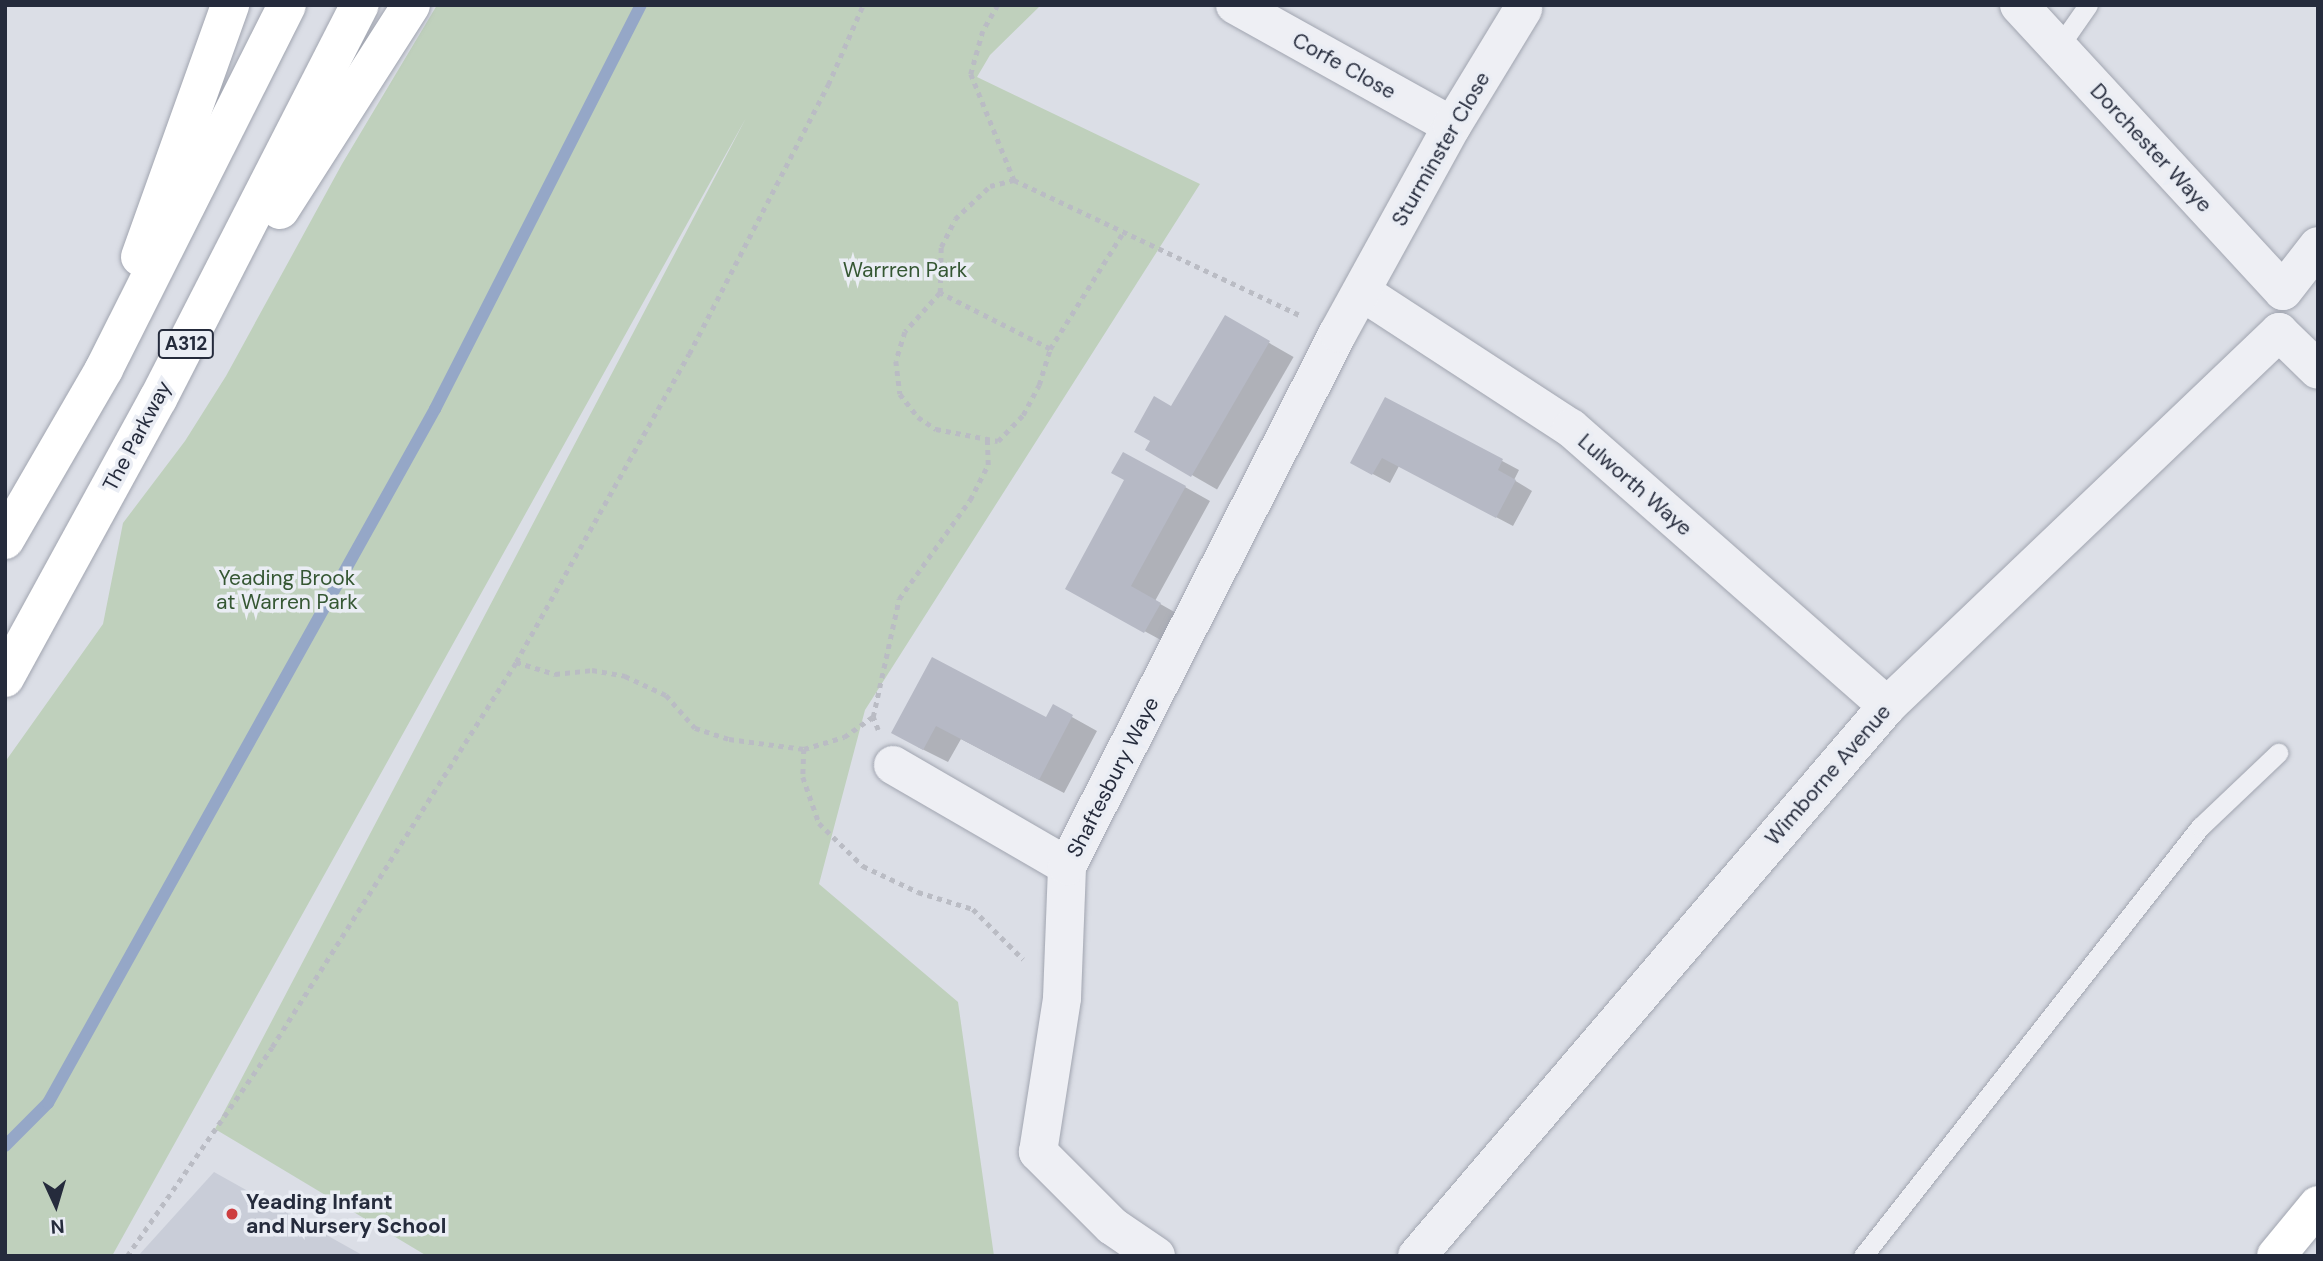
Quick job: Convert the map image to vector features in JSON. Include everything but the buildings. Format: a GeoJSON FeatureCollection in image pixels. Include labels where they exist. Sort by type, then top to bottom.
{"type":"FeatureCollection","features":[{"type":"Feature","properties":{"kind":"main road","name":"A312"},"geometry":{"type":"LineString","coordinates":[[104,369],[170,163],[230,5]]}},
{"type":"Feature","properties":{"kind":"main road","name":"A312"},"geometry":{"type":"LineString","coordinates":[[5,540],[104,369],[287,5]]}},
{"type":"Feature","properties":{"kind":"main road","name":"The Parkway"},"geometry":{"type":"LineString","coordinates":[[5,678],[158,399],[360,5]]}},
{"type":"Feature","properties":{"kind":"main road","name":"A312"},"geometry":{"type":"LineString","coordinates":[[158,399],[411,5]]}},
{"type":"Feature","properties":{"kind":"main road"},"geometry":{"type":"LineString","coordinates":[[2276,1256],[2318,1205]]}},
{"type":"Feature","properties":{"kind":"street","name":"Corfe Close"},"geometry":{"type":"LineString","coordinates":[[1236,5],[1452,126]]}},
{"type":"Feature","properties":{"kind":"street","name":"Dorchester Waye"},"geometry":{"type":"LineString","coordinates":[[2019,5],[2283,291],[2318,246]]}},
{"type":"Feature","properties":{"kind":"street","name":"Sturminster Close"},"geometry":{"type":"LineString","coordinates":[[1362,292],[1452,126],[1523,9]]}},
{"type":"Feature","properties":{"kind":"street","name":"Shaftesbury Waye"},"geometry":{"type":"LineString","coordinates":[[1156,1256],[1112,1226],[1038,1152],[1062,999],[1067,866],[1338,333],[1362,292]]}},
{"type":"Feature","properties":{"kind":"street","name":"Lulworth Waye"},"geometry":{"type":"LineString","coordinates":[[1362,292],[1571,428],[1887,706]]}},
{"type":"Feature","properties":{"kind":"street","name":"Wimborne Avenue"},"geometry":{"type":"LineString","coordinates":[[1417,1256],[1887,706],[2279,332],[2318,370]]}},
{"type":"Feature","properties":{"kind":"street"},"geometry":{"type":"LineString","coordinates":[[893,765],[1067,866]]}},
{"type":"Feature","properties":{"kind":"lane"},"geometry":{"type":"LineString","coordinates":[[2058,48],[2088,5]]}},
{"type":"Feature","properties":{"kind":"lane"},"geometry":{"type":"LineString","coordinates":[[1863,1256],[2200,827],[2278,753]]}},
{"type":"Feature","properties":{"kind":"path"},"geometry":{"type":"LineString","coordinates":[[127,1256],[272,1047],[516,662],[696,342],[828,85],[863,5]]}},
{"type":"Feature","properties":{"kind":"path"},"geometry":{"type":"LineString","coordinates":[[998,5],[983,31],[971,74],[1014,180]]}},
{"type":"Feature","properties":{"kind":"path"},"geometry":{"type":"LineString","coordinates":[[1124,231],[1050,349],[1039,385],[1023,415],[999,441],[936,429],[918,417],[900,394],[896,361],[905,332],[940,293],[941,247],[955,219],[990,186],[1014,180],[1124,231],[1338,333]]}},
{"type":"Feature","properties":{"kind":"path"},"geometry":{"type":"LineString","coordinates":[[940,293],[1050,349]]}},
{"type":"Feature","properties":{"kind":"path"},"geometry":{"type":"LineString","coordinates":[[893,765],[873,717],[899,598],[970,500],[988,465],[988,440]]}},
{"type":"Feature","properties":{"kind":"path"},"geometry":{"type":"LineString","coordinates":[[516,662],[555,674],[592,670],[625,676],[666,695],[695,729],[729,739],[804,749],[844,737],[873,717]]}},
{"type":"Feature","properties":{"kind":"path"},"geometry":{"type":"LineString","coordinates":[[804,749],[803,777],[819,823],[863,866],[918,891],[973,909],[1062,999]]}},
{"type":"Feature","properties":{"kind":"shaded area","name":"Yeading Infant and Nursery School"},"geometry":{"type":"Polygon","coordinates":[[[214,1172],[364,1256],[138,1256],[214,1172]]]}},
{"type":"Feature","properties":{"kind":"green space"},"geometry":{"type":"Polygon","coordinates":[[[437,5],[1041,5],[990,55],[977,77],[1200,184],[865,710],[819,884],[958,1002],[994,1256],[427,1256],[215,1129],[746,118],[112,1256],[5,1256],[5,762],[103,624],[123,523],[185,441],[226,376],[342,164],[437,5]]]}},
{"type":"Feature","properties":{"kind":"waterway"},"geometry":{"type":"LineString","coordinates":[[5,1146],[48,1103],[435,409],[641,5]]}},
{"type":"Feature","properties":{"kind":"place","name":"Yeading Infant and Nursery School"},"geometry":{"type":"Point","coordinates":[232,1214]}},
{"type":"Feature","properties":{"kind":"park label","name":"Warrren Park"},"geometry":{"type":"Point","coordinates":[905,270]}},
{"type":"Feature","properties":{"kind":"park label","name":"Yeading Brook at Warren Park"},"geometry":{"type":"Point","coordinates":[287,590]}}]}
